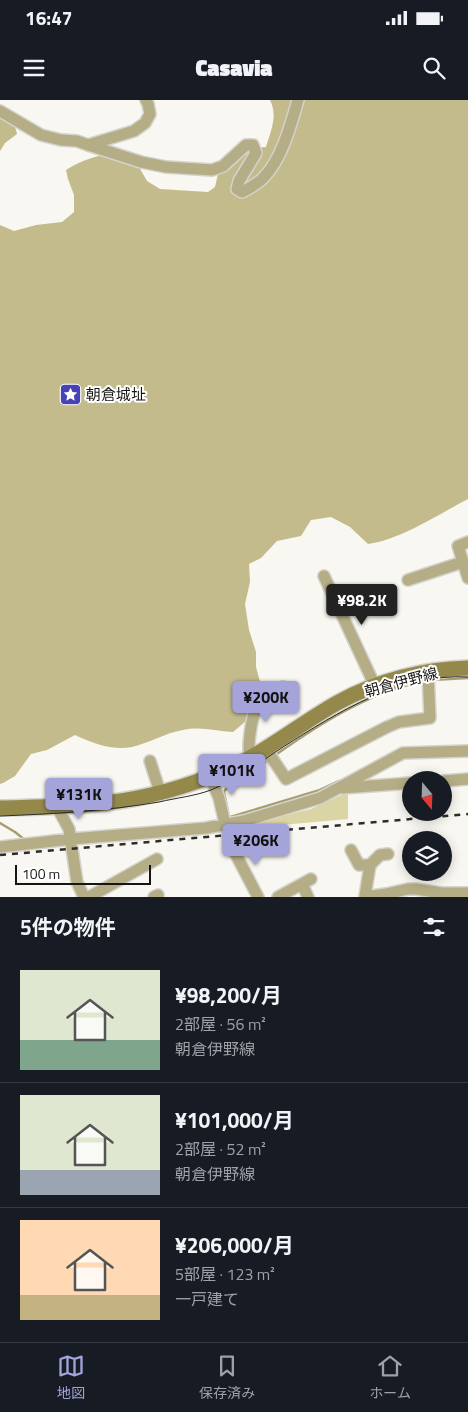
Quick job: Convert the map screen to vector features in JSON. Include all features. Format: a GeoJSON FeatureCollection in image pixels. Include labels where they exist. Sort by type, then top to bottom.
{"type":"FeatureCollection","features":[{"type":"Feature","properties":{"kind":"main road","name":"朝倉伊野線"},"geometry":{"type":"LineString","coordinates":[[0,808],[56,807],[106,803],[160,792],[210,777],[250,759],[338,703],[376,686],[428,672],[468,668]]}},
{"type":"Feature","properties":{"kind":"street"},"geometry":{"type":"LineString","coordinates":[[88,145],[134,131],[145,123],[150,114],[146,100]]}},
{"type":"Feature","properties":{"kind":"street"},"geometry":{"type":"LineString","coordinates":[[0,111],[41,135],[61,140],[77,141],[141,162],[166,168],[212,170],[223,166],[246,145],[252,145],[256,153],[239,181],[237,189],[242,192],[254,186],[273,166],[289,133],[298,100]]}},
{"type":"Feature","properties":{"kind":"street"},"geometry":{"type":"LineString","coordinates":[[468,542],[458,546],[468,578]]}},
{"type":"Feature","properties":{"kind":"street"},"geometry":{"type":"LineString","coordinates":[[408,580],[463,562]]}},
{"type":"Feature","properties":{"kind":"street"},"geometry":{"type":"LineString","coordinates":[[324,576],[376,686]]}},
{"type":"Feature","properties":{"kind":"street"},"geometry":{"type":"LineString","coordinates":[[266,749],[286,779],[387,727],[399,722],[430,718],[428,672]]}},
{"type":"Feature","properties":{"kind":"street"},"geometry":{"type":"LineString","coordinates":[[250,759],[248,749],[255,711],[266,693],[282,687]]}},
{"type":"Feature","properties":{"kind":"street"},"geometry":{"type":"LineString","coordinates":[[0,848],[206,828],[252,818],[320,798],[403,753],[468,751]]}},
{"type":"Feature","properties":{"kind":"street"},"geometry":{"type":"LineString","coordinates":[[150,761],[160,792]]}},
{"type":"Feature","properties":{"kind":"street"},"geometry":{"type":"LineString","coordinates":[[210,777],[219,798],[225,824]]}},
{"type":"Feature","properties":{"kind":"street"},"geometry":{"type":"LineString","coordinates":[[452,780],[468,779]]}},
{"type":"Feature","properties":{"kind":"street"},"geometry":{"type":"LineString","coordinates":[[341,788],[402,784]]}},
{"type":"Feature","properties":{"kind":"street"},"geometry":{"type":"LineString","coordinates":[[56,807],[69,829],[77,882],[84,897]]}},
{"type":"Feature","properties":{"kind":"street"},"geometry":{"type":"LineString","coordinates":[[232,847],[258,897]]}},
{"type":"Feature","properties":{"kind":"street"},"geometry":{"type":"LineString","coordinates":[[351,850],[359,864],[370,865]]}},
{"type":"Feature","properties":{"kind":"street"},"geometry":{"type":"LineString","coordinates":[[388,854],[380,855],[370,865],[365,897],[408,889],[425,890],[446,895],[468,893]]}},
{"type":"Feature","properties":{"kind":"street"},"geometry":{"type":"LineString","coordinates":[[89,897],[157,859]]}},
{"type":"Feature","properties":{"kind":"street"},"geometry":{"type":"LineString","coordinates":[[278,897],[306,881],[308,897]]}},
{"type":"Feature","properties":{"kind":"shaded area"},"geometry":{"type":"Polygon","coordinates":[[[270,100],[468,100],[468,499],[406,532],[368,544],[350,527],[331,517],[311,520],[301,536],[277,541],[261,558],[249,564],[250,582],[245,604],[249,630],[256,652],[256,667],[262,689],[246,721],[233,732],[189,729],[176,731],[125,748],[103,746],[75,735],[47,750],[31,754],[15,776],[0,784],[0,225],[14,231],[36,225],[62,222],[74,212],[74,195],[66,170],[83,161],[102,155],[115,154],[135,160],[147,181],[160,189],[208,192],[215,187],[218,174],[226,164],[254,148],[266,147],[274,117],[270,100]]]}},
{"type":"Feature","properties":{"kind":"shaded area"},"geometry":{"type":"Polygon","coordinates":[[[0,106],[14,112],[17,134],[5,143],[0,151],[0,106]]]}},
{"type":"Feature","properties":{"kind":"shaded area"},"geometry":{"type":"Polygon","coordinates":[[[348,792],[348,819],[259,827],[258,822],[311,809],[348,792]]]}},
{"type":"Feature","properties":{"kind":"waterway"},"geometry":{"type":"LineString","coordinates":[[432,680],[468,678]]}},
{"type":"Feature","properties":{"kind":"waterway"},"geometry":{"type":"LineString","coordinates":[[274,756],[309,732],[364,701],[404,686],[424,681]]}},
{"type":"Feature","properties":{"kind":"waterway"},"geometry":{"type":"LineString","coordinates":[[228,812],[225,790],[269,759]]}},
{"type":"Feature","properties":{"kind":"waterway"},"geometry":{"type":"LineString","coordinates":[[227,818],[320,790],[339,781]]}},
{"type":"Feature","properties":{"kind":"waterway"},"geometry":{"type":"LineString","coordinates":[[0,823],[25,840]]}},
{"type":"Feature","properties":{"kind":"tram line"},"geometry":{"type":"LineString","coordinates":[[0,816],[119,808],[205,792],[239,776],[326,721],[371,697],[418,681],[443,677],[468,677]]}},
{"type":"Feature","properties":{"kind":"railway"},"geometry":{"type":"LineString","coordinates":[[0,855],[468,814]]}},
{"type":"Feature","properties":{"kind":"place","name":"朝倉城址"},"geometry":{"type":"Point","coordinates":[70,394]}}]}
